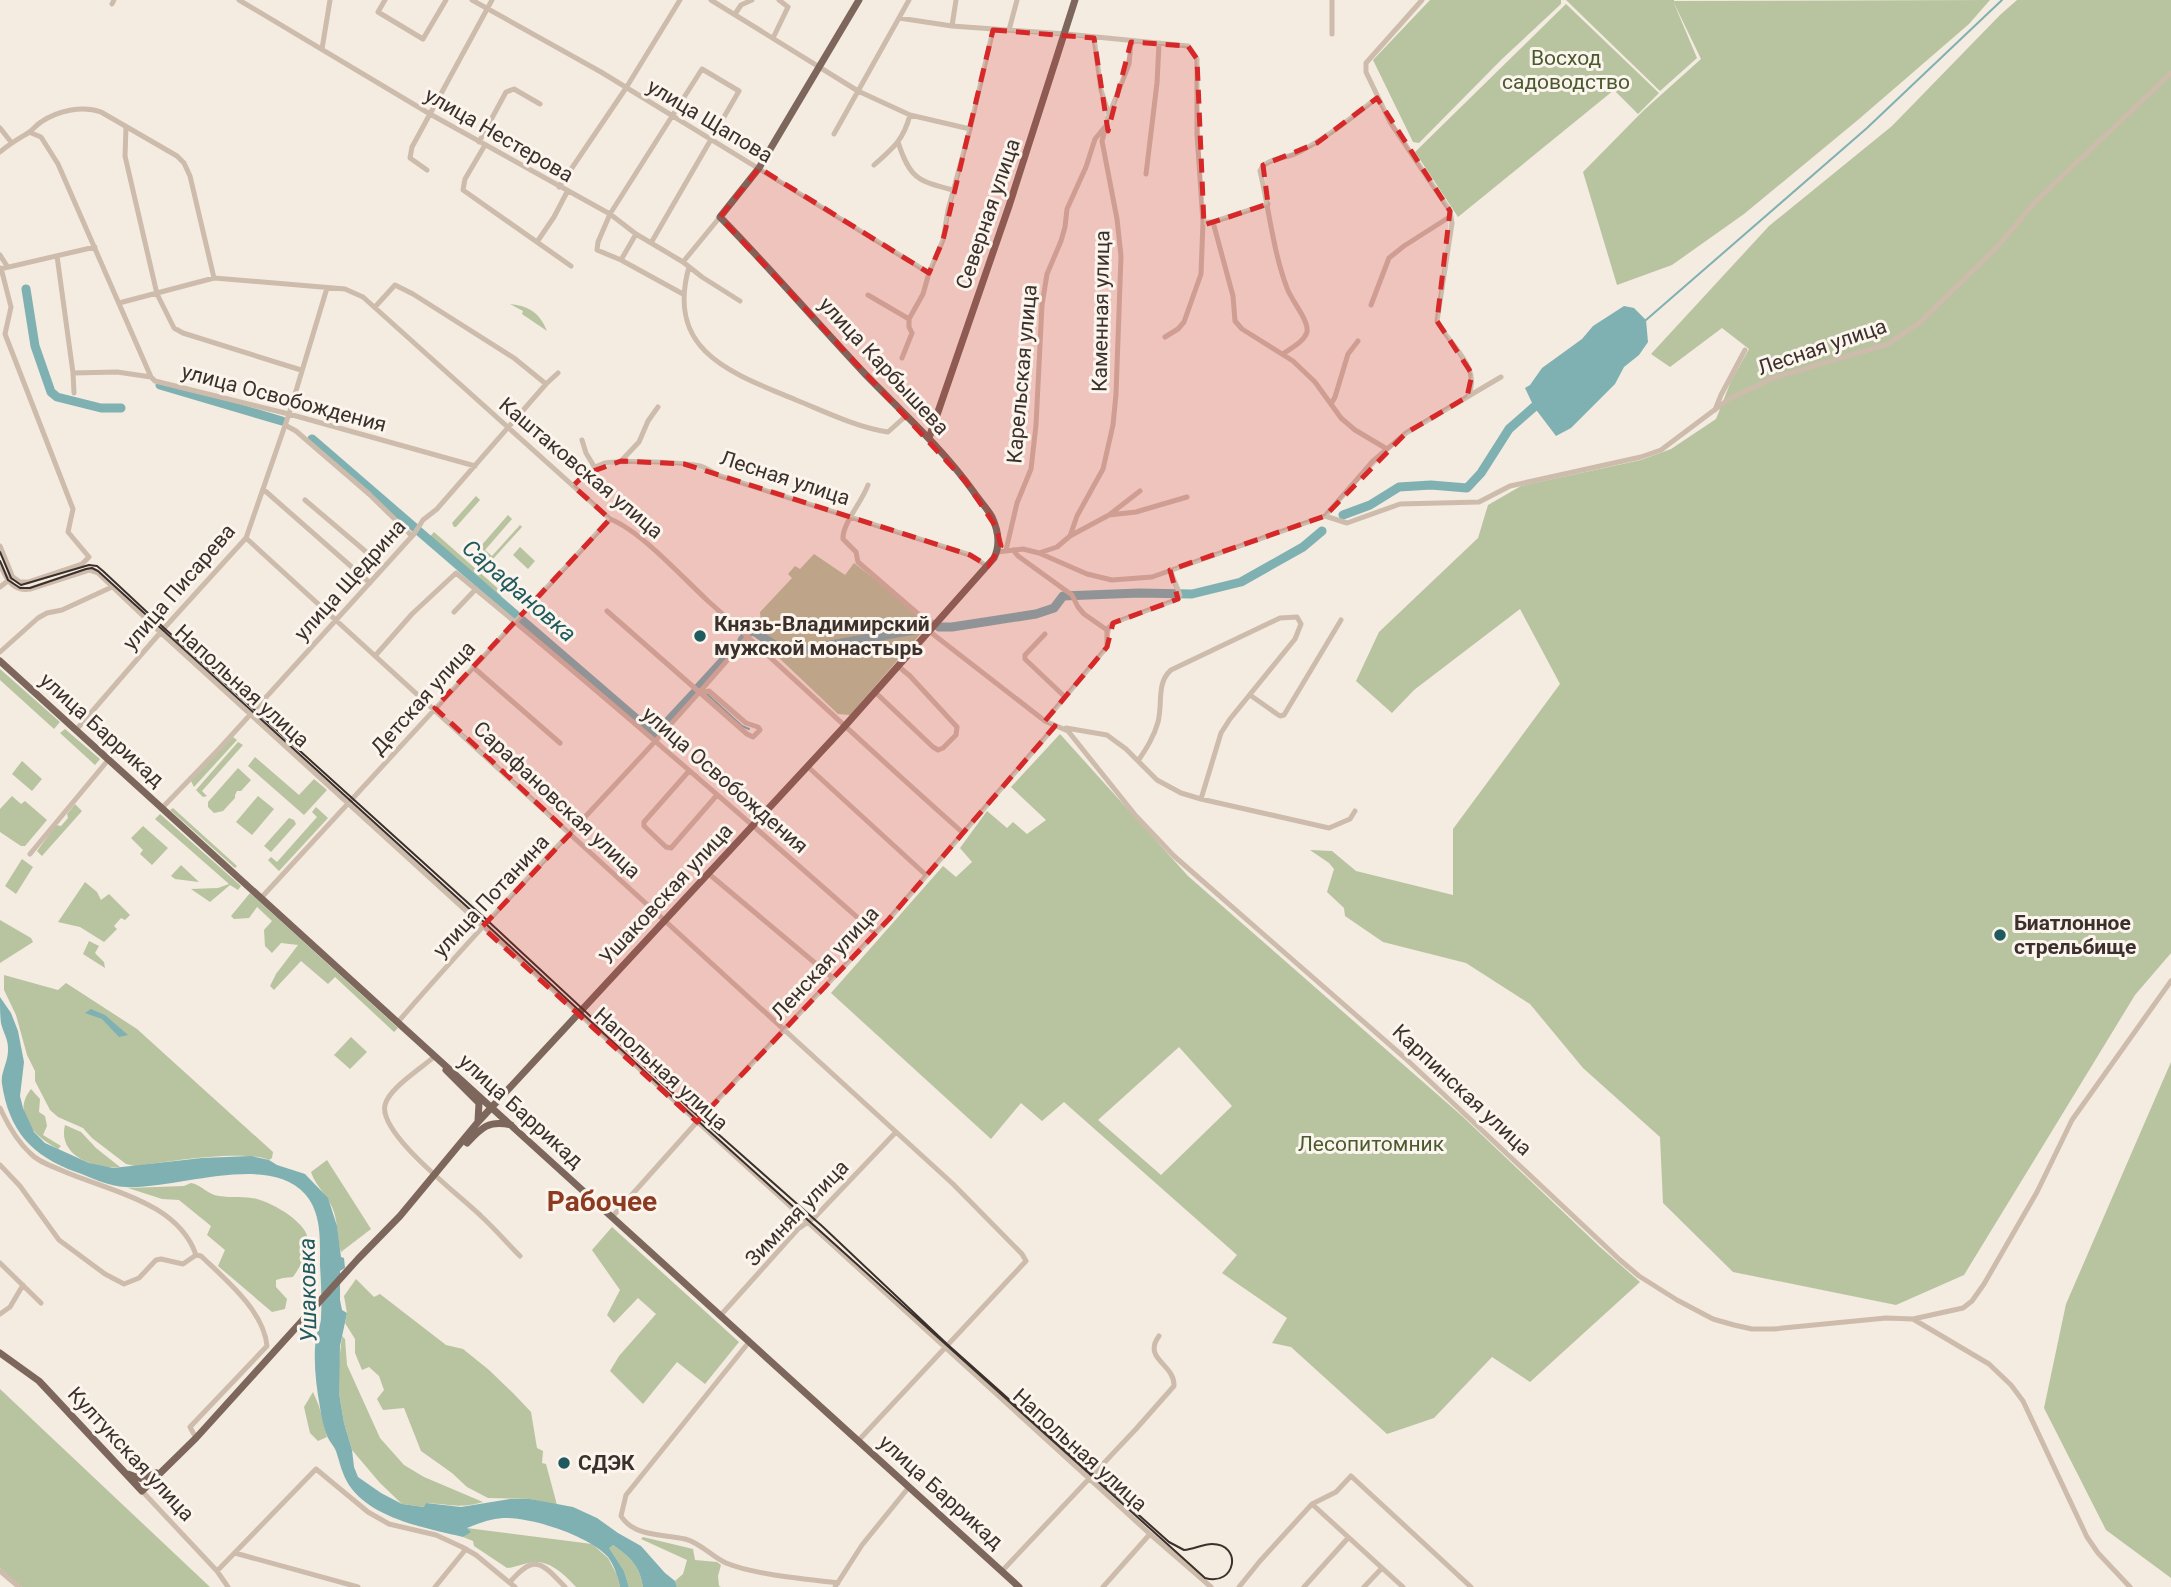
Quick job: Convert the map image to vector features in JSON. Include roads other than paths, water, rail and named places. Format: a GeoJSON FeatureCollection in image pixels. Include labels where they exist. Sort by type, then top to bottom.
{"type":"FeatureCollection","features":[{"type":"Feature","properties":{"kind":"main road"},"geometry":{"type":"LineString","coordinates":[[720,217],[759,168],[859,0]]}},
{"type":"Feature","properties":{"kind":"main road","name":"Северная улица"},"geometry":{"type":"LineString","coordinates":[[929,438],[1076,0]]}},
{"type":"Feature","properties":{"kind":"main road","name":"улица Карбышева"},"geometry":{"type":"LineString","coordinates":[[720,217],[864,373],[929,438],[991,515],[999,540]]}},
{"type":"Feature","properties":{"kind":"main road"},"geometry":{"type":"LineString","coordinates":[[997,552],[999,540]]}},
{"type":"Feature","properties":{"kind":"main road","name":"Ушаковская улица"},"geometry":{"type":"LineString","coordinates":[[196,1438],[307,1314],[400,1216],[478,1122],[844,727],[997,552]]}},
{"type":"Feature","properties":{"kind":"main road","name":"улица Баррикад"},"geometry":{"type":"LineString","coordinates":[[0,661],[1019,1587]]}},
{"type":"Feature","properties":{"kind":"main road"},"geometry":{"type":"LineString","coordinates":[[435,1056],[452,1078],[479,1103],[478,1122]]}},
{"type":"Feature","properties":{"kind":"main road"},"geometry":{"type":"LineString","coordinates":[[435,1176],[482,1127],[499,1123],[512,1126]]}},
{"type":"Feature","properties":{"kind":"main road","name":"Култукская улица"},"geometry":{"type":"LineString","coordinates":[[0,1353],[39,1381],[142,1491]]}},
{"type":"Feature","properties":{"kind":"main road"},"geometry":{"type":"LineString","coordinates":[[142,1491],[196,1438]]}},
{"type":"Feature","properties":{"kind":"main road"},"geometry":{"type":"LineString","coordinates":[[122,1470],[133,1477],[146,1478],[173,1460]]}},
{"type":"Feature","properties":{"kind":"street","name":"улица Нестерова"},"geometry":{"type":"LineString","coordinates":[[239,0],[430,114],[566,192],[610,214],[636,234],[740,301]]}},
{"type":"Feature","properties":{"kind":"street"},"geometry":{"type":"LineString","coordinates":[[322,49],[330,0]]}},
{"type":"Feature","properties":{"kind":"street"},"geometry":{"type":"LineString","coordinates":[[386,0],[378,12],[423,39],[446,0]]}},
{"type":"Feature","properties":{"kind":"street","name":"улица Щапова"},"geometry":{"type":"LineString","coordinates":[[472,0],[601,72],[929,273]]}},
{"type":"Feature","properties":{"kind":"street"},"geometry":{"type":"LineString","coordinates":[[427,170],[410,158],[412,147],[492,0]]}},
{"type":"Feature","properties":{"kind":"street"},"geometry":{"type":"LineString","coordinates":[[559,187],[626,89],[680,0]]}},
{"type":"Feature","properties":{"kind":"street"},"geometry":{"type":"LineString","coordinates":[[711,0],[858,91],[910,115],[970,130]]}},
{"type":"Feature","properties":{"kind":"street"},"geometry":{"type":"LineString","coordinates":[[735,14],[741,5],[752,0]]}},
{"type":"Feature","properties":{"kind":"street"},"geometry":{"type":"LineString","coordinates":[[773,38],[788,7],[779,0]]}},
{"type":"Feature","properties":{"kind":"street"},"geometry":{"type":"LineString","coordinates":[[834,134],[909,0]]}},
{"type":"Feature","properties":{"kind":"street"},"geometry":{"type":"LineString","coordinates":[[952,26],[956,0]]}},
{"type":"Feature","properties":{"kind":"street"},"geometry":{"type":"LineString","coordinates":[[1009,30],[1017,0]]}},
{"type":"Feature","properties":{"kind":"street"},"geometry":{"type":"LineString","coordinates":[[1332,0],[1332,34]]}},
{"type":"Feature","properties":{"kind":"street"},"geometry":{"type":"LineString","coordinates":[[1422,0],[1366,63],[1366,72],[1390,122],[1450,211],[1452,223],[1447,270],[1437,321],[1483,388]]}},
{"type":"Feature","properties":{"kind":"street"},"geometry":{"type":"LineString","coordinates":[[899,18],[993,30],[1188,46],[1197,59],[1197,134],[1203,222],[1201,274],[1184,322],[1165,337]]}},
{"type":"Feature","properties":{"kind":"street"},"geometry":{"type":"LineString","coordinates":[[902,358],[912,333],[909,319],[923,294],[943,240],[993,30]]}},
{"type":"Feature","properties":{"kind":"street"},"geometry":{"type":"LineString","coordinates":[[1094,38],[1101,90],[1109,115]]}},
{"type":"Feature","properties":{"kind":"street","name":"Каменная улица"},"geometry":{"type":"LineString","coordinates":[[1070,536],[1077,516],[1103,469],[1113,425],[1121,256],[1102,141],[1129,64],[1131,42]]}},
{"type":"Feature","properties":{"kind":"street"},"geometry":{"type":"LineString","coordinates":[[1146,174],[1159,44]]}},
{"type":"Feature","properties":{"kind":"street"},"geometry":{"type":"LineString","coordinates":[[651,243],[739,92],[702,69],[610,214],[597,242],[597,250],[683,294],[686,265],[720,217]]}},
{"type":"Feature","properties":{"kind":"street","name":"Лесная улица"},"geometry":{"type":"LineString","coordinates":[[997,552],[1023,549],[1087,574],[1112,580],[1152,577],[1325,516],[1347,523],[1400,504],[1479,502],[1510,486],[1641,457],[1661,450],[1729,399],[1773,378],[1888,344],[1919,323],[1997,247],[2035,202],[2171,73]]}},
{"type":"Feature","properties":{"kind":"street"},"geometry":{"type":"LineString","coordinates":[[540,104],[514,89],[506,92],[463,183],[463,190],[571,266]]}},
{"type":"Feature","properties":{"kind":"street"},"geometry":{"type":"LineString","coordinates":[[1283,354],[1303,340],[1307,324],[1284,282],[1260,171],[1263,165],[1296,154],[1317,143],[1377,98]]}},
{"type":"Feature","properties":{"kind":"street"},"geometry":{"type":"LineString","coordinates":[[0,152],[52,116],[65,111],[94,110],[177,156],[190,176],[214,278]]}},
{"type":"Feature","properties":{"kind":"street"},"geometry":{"type":"LineString","coordinates":[[874,165],[906,131],[910,115]]}},
{"type":"Feature","properties":{"kind":"street","name":"Карельская улица"},"geometry":{"type":"LineString","coordinates":[[1010,550],[1017,503],[1031,469],[1042,305],[1047,274],[1061,241],[1067,209],[1086,166],[1089,152],[1106,126]]}},
{"type":"Feature","properties":{"kind":"street"},"geometry":{"type":"LineString","coordinates":[[126,127],[125,156],[157,294],[174,328],[301,370]]}},
{"type":"Feature","properties":{"kind":"street"},"geometry":{"type":"LineString","coordinates":[[0,128],[11,142]]}},
{"type":"Feature","properties":{"kind":"street","name":"улица Освобождения"},"geometry":{"type":"LineString","coordinates":[[29,132],[41,137],[52,153],[155,381],[289,414],[475,466]]}},
{"type":"Feature","properties":{"kind":"street"},"geometry":{"type":"LineString","coordinates":[[898,142],[911,171],[923,183],[953,190]]}},
{"type":"Feature","properties":{"kind":"street"},"geometry":{"type":"LineString","coordinates":[[537,242],[554,218],[566,192]]}},
{"type":"Feature","properties":{"kind":"street"},"geometry":{"type":"LineString","coordinates":[[1203,222],[1213,222],[1268,204]]}},
{"type":"Feature","properties":{"kind":"street"},"geometry":{"type":"LineString","coordinates":[[1371,305],[1389,258],[1451,216]]}},
{"type":"Feature","properties":{"kind":"street"},"geometry":{"type":"LineString","coordinates":[[1213,222],[1233,296],[1236,321],[1242,329],[1293,361],[1315,382],[1341,418],[1355,430],[1387,449]]}},
{"type":"Feature","properties":{"kind":"street"},"geometry":{"type":"LineString","coordinates":[[621,260],[636,234]]}},
{"type":"Feature","properties":{"kind":"street"},"geometry":{"type":"LineString","coordinates":[[3,268],[95,247]]}},
{"type":"Feature","properties":{"kind":"street"},"geometry":{"type":"LineString","coordinates":[[0,255],[11,307],[2,335],[73,509],[68,532],[89,556],[82,564],[28,582],[10,579],[0,564]]}},
{"type":"Feature","properties":{"kind":"street"},"geometry":{"type":"LineString","coordinates":[[57,256],[74,393]]}},
{"type":"Feature","properties":{"kind":"street","name":"Каштаковская улица"},"geometry":{"type":"LineString","coordinates":[[119,303],[214,278],[354,292],[375,307],[610,519],[631,531],[962,832]]}},
{"type":"Feature","properties":{"kind":"street"},"geometry":{"type":"LineString","coordinates":[[375,307],[395,285],[514,358],[546,384]]}},
{"type":"Feature","properties":{"kind":"street","name":"улица Писарева"},"geometry":{"type":"LineString","coordinates":[[76,730],[246,538],[289,414],[327,288]]}},
{"type":"Feature","properties":{"kind":"street","name":"улица Карбышева"},"geometry":{"type":"LineString","coordinates":[[683,294],[688,320],[699,346],[744,379],[833,416],[888,432],[907,415]]}},
{"type":"Feature","properties":{"kind":"street"},"geometry":{"type":"LineString","coordinates":[[868,295],[909,319]]}},
{"type":"Feature","properties":{"kind":"street"},"geometry":{"type":"LineString","coordinates":[[1331,404],[1348,354],[1358,341]]}},
{"type":"Feature","properties":{"kind":"street"},"geometry":{"type":"LineString","coordinates":[[1715,410],[1745,351]]}},
{"type":"Feature","properties":{"kind":"street"},"geometry":{"type":"LineString","coordinates":[[73,373],[117,372],[151,377]]}},
{"type":"Feature","properties":{"kind":"street","name":"улица Щедрина"},"geometry":{"type":"LineString","coordinates":[[162,808],[370,583],[423,520],[437,509],[558,373]]}},
{"type":"Feature","properties":{"kind":"street"},"geometry":{"type":"LineString","coordinates":[[1467,397],[1472,390],[1472,374]]}},
{"type":"Feature","properties":{"kind":"street"},"geometry":{"type":"LineString","coordinates":[[1325,516],[1341,496],[1406,433],[1502,377]]}},
{"type":"Feature","properties":{"kind":"street"},"geometry":{"type":"LineString","coordinates":[[621,461],[639,442],[648,421],[658,408]]}},
{"type":"Feature","properties":{"kind":"street","name":"улица Освобождения"},"geometry":{"type":"LineString","coordinates":[[285,425],[296,431],[413,535]]}},
{"type":"Feature","properties":{"kind":"street"},"geometry":{"type":"LineString","coordinates":[[582,440],[595,468]]}},
{"type":"Feature","properties":{"kind":"street","name":"Лесная улица"},"geometry":{"type":"LineString","coordinates":[[573,486],[595,468],[621,461],[701,467],[720,476],[970,555],[987,566]]}},
{"type":"Feature","properties":{"kind":"street"},"geometry":{"type":"LineString","coordinates":[[868,485],[842,532],[843,540],[856,552],[858,562],[924,619],[936,622]]}},
{"type":"Feature","properties":{"kind":"street"},"geometry":{"type":"LineString","coordinates":[[263,489],[370,583]]}},
{"type":"Feature","properties":{"kind":"street"},"geometry":{"type":"LineString","coordinates":[[1039,553],[1057,547],[1070,536],[1109,515],[1140,491]]}},
{"type":"Feature","properties":{"kind":"street"},"geometry":{"type":"LineString","coordinates":[[1109,515],[1136,512],[1187,496]]}},
{"type":"Feature","properties":{"kind":"street"},"geometry":{"type":"LineString","coordinates":[[305,500],[384,567]]}},
{"type":"Feature","properties":{"kind":"street","name":"Детская улица"},"geometry":{"type":"LineString","coordinates":[[261,898],[610,519]]}},
{"type":"Feature","properties":{"kind":"street","name":"Сарафановская улица"},"geometry":{"type":"LineString","coordinates":[[246,538],[953,1184],[1022,1254],[1026,1261],[944,1348]]}},
{"type":"Feature","properties":{"kind":"street"},"geometry":{"type":"LineString","coordinates":[[999,540],[1002,547],[1072,595],[1084,614],[1107,630]]}},
{"type":"Feature","properties":{"kind":"street"},"geometry":{"type":"LineString","coordinates":[[0,546],[10,579]]}},
{"type":"Feature","properties":{"kind":"street","name":"Напольная улица"},"geometry":{"type":"LineString","coordinates":[[10,579],[20,589],[30,589],[89,570],[113,587],[578,1015],[1211,1587]]}},
{"type":"Feature","properties":{"kind":"street"},"geometry":{"type":"LineString","coordinates":[[1045,721],[1107,647],[1107,630],[1113,623],[1174,601],[1179,594],[1170,570]]}},
{"type":"Feature","properties":{"kind":"street","name":"улица Освобождения"},"geometry":{"type":"LineString","coordinates":[[375,656],[412,614],[456,573],[656,740],[875,933]]}},
{"type":"Feature","properties":{"kind":"street"},"geometry":{"type":"LineString","coordinates":[[0,587],[10,579]]}},
{"type":"Feature","properties":{"kind":"street"},"geometry":{"type":"LineString","coordinates":[[0,652],[38,618],[113,587]]}},
{"type":"Feature","properties":{"kind":"street"},"geometry":{"type":"LineString","coordinates":[[454,612],[476,589]]}},
{"type":"Feature","properties":{"kind":"street"},"geometry":{"type":"LineString","coordinates":[[607,611],[700,693],[747,734],[753,737],[758,734],[758,727],[746,723],[709,691],[700,693]]}},
{"type":"Feature","properties":{"kind":"street"},"geometry":{"type":"LineString","coordinates":[[1138,761],[1150,743],[1158,723],[1161,682],[1165,675],[1280,618],[1297,617],[1301,624],[1295,639],[1221,733],[1201,799]]}},
{"type":"Feature","properties":{"kind":"street"},"geometry":{"type":"LineString","coordinates":[[1250,695],[1276,714],[1284,715],[1341,620]]}},
{"type":"Feature","properties":{"kind":"street"},"geometry":{"type":"LineString","coordinates":[[929,631],[1045,721],[1063,728],[1107,735],[1157,780],[1181,793],[1329,828],[1350,819],[1355,811]]}},
{"type":"Feature","properties":{"kind":"street"},"geometry":{"type":"LineString","coordinates":[[1045,634],[1025,654],[1025,659],[1065,697]]}},
{"type":"Feature","properties":{"kind":"street","name":"улица Потанина"},"geometry":{"type":"LineString","coordinates":[[398,1022],[482,927],[700,693],[748,636]]}},
{"type":"Feature","properties":{"kind":"street"},"geometry":{"type":"LineString","coordinates":[[875,692],[938,750],[957,735],[957,727],[898,666]]}},
{"type":"Feature","properties":{"kind":"street"},"geometry":{"type":"LineString","coordinates":[[473,667],[560,743]]}},
{"type":"Feature","properties":{"kind":"street","name":"Ленская улица"},"geometry":{"type":"LineString","coordinates":[[612,1217],[696,1122],[875,933],[1055,726]]}},
{"type":"Feature","properties":{"kind":"street","name":"Карпинская улица"},"geometry":{"type":"LineString","coordinates":[[1063,728],[1136,816],[1174,856],[1405,1058],[1619,1260],[1639,1276],[1695,1310],[1713,1319],[1752,1329],[1886,1318],[1913,1319],[1963,1308],[1972,1301],[2037,1192],[2072,1120],[2171,981]]}},
{"type":"Feature","properties":{"kind":"street"},"geometry":{"type":"LineString","coordinates":[[30,854],[109,759]]}},
{"type":"Feature","properties":{"kind":"street"},"geometry":{"type":"LineString","coordinates":[[807,766],[926,875]]}},
{"type":"Feature","properties":{"kind":"street"},"geometry":{"type":"LineString","coordinates":[[689,771],[644,821],[644,826],[666,847],[671,848],[717,796]]}},
{"type":"Feature","properties":{"kind":"street"},"geometry":{"type":"LineString","coordinates":[[709,874],[833,978]]}},
{"type":"Feature","properties":{"kind":"street"},"geometry":{"type":"LineString","coordinates":[[435,1056],[393,1093],[385,1107],[386,1114],[399,1138],[435,1176],[520,1255]]}},
{"type":"Feature","properties":{"kind":"street"},"geometry":{"type":"LineString","coordinates":[[0,1108],[30,1154],[80,1179],[123,1194],[168,1216],[184,1231],[196,1255]]}},
{"type":"Feature","properties":{"kind":"street","name":"Зимняя улица"},"geometry":{"type":"LineString","coordinates":[[720,1316],[798,1229],[817,1216],[896,1132]]}},
{"type":"Feature","properties":{"kind":"street"},"geometry":{"type":"LineString","coordinates":[[0,1165],[20,1186],[59,1240],[94,1267],[124,1284],[139,1278],[156,1261],[161,1259],[183,1264],[196,1255]]}},
{"type":"Feature","properties":{"kind":"street"},"geometry":{"type":"LineString","coordinates":[[196,1255],[201,1256],[248,1303],[266,1334],[267,1346],[190,1426],[196,1438]]}},
{"type":"Feature","properties":{"kind":"street"},"geometry":{"type":"LineString","coordinates":[[0,1263],[41,1303]]}},
{"type":"Feature","properties":{"kind":"street"},"geometry":{"type":"LineString","coordinates":[[0,1314],[10,1307],[23,1285]]}},
{"type":"Feature","properties":{"kind":"street"},"geometry":{"type":"LineString","coordinates":[[1913,1319],[1989,1364],[2011,1385],[2034,1423],[2087,1538],[2130,1587]]}},
{"type":"Feature","properties":{"kind":"street"},"geometry":{"type":"LineString","coordinates":[[1002,1571],[1174,1386],[1173,1377],[1154,1353],[1154,1342],[1159,1335]]}},
{"type":"Feature","properties":{"kind":"street"},"geometry":{"type":"LineString","coordinates":[[749,1342],[626,1495],[621,1516],[626,1525],[646,1533],[687,1539],[707,1549],[724,1563],[837,1585],[862,1545],[909,1487]]}},
{"type":"Feature","properties":{"kind":"street"},"geometry":{"type":"LineString","coordinates":[[858,1441],[944,1348]]}},
{"type":"Feature","properties":{"kind":"street"},"geometry":{"type":"LineString","coordinates":[[217,1572],[316,1469],[355,1503],[389,1524],[436,1535],[466,1549],[512,1585],[524,1566],[535,1564],[548,1569],[565,1587]]}},
{"type":"Feature","properties":{"kind":"street"},"geometry":{"type":"LineString","coordinates":[[1240,1587],[1312,1504],[1336,1492],[1351,1476],[1471,1587]]}},
{"type":"Feature","properties":{"kind":"street","name":"Култукская улица"},"geometry":{"type":"LineString","coordinates":[[142,1491],[228,1587]]}},
{"type":"Feature","properties":{"kind":"street"},"geometry":{"type":"LineString","coordinates":[[1312,1504],[1403,1587]]}},
{"type":"Feature","properties":{"kind":"street"},"geometry":{"type":"LineString","coordinates":[[1102,1587],[1150,1534]]}},
{"type":"Feature","properties":{"kind":"street"},"geometry":{"type":"LineString","coordinates":[[1304,1587],[1348,1538]]}},
{"type":"Feature","properties":{"kind":"street"},"geometry":{"type":"LineString","coordinates":[[435,1587],[466,1549]]}},
{"type":"Feature","properties":{"kind":"street"},"geometry":{"type":"LineString","coordinates":[[235,1553],[330,1584],[358,1587]]}},
{"type":"Feature","properties":{"kind":"street"},"geometry":{"type":"LineString","coordinates":[[1364,1587],[1382,1568]]}},
{"type":"Feature","properties":{"kind":"street"},"geometry":{"type":"LineString","coordinates":[[0,1571],[19,1587]]}},
{"type":"Feature","properties":{"kind":"water"},"geometry":{"type":"Polygon","coordinates":[[[1624,306],[1634,308],[1646,320],[1648,342],[1639,355],[1624,367],[1615,384],[1571,428],[1556,436],[1534,407],[1525,388],[1542,368],[1582,339],[1593,326],[1624,306]]]}},
{"type":"Feature","properties":{"kind":"water"},"geometry":{"type":"Polygon","coordinates":[[[0,997],[11,1013],[18,1031],[24,1062],[20,1096],[23,1108],[34,1132],[45,1143],[89,1163],[113,1168],[202,1158],[251,1156],[305,1174],[328,1198],[337,1226],[345,1268],[340,1271],[340,1300],[342,1310],[347,1313],[340,1346],[339,1393],[358,1477],[402,1504],[424,1507],[426,1503],[461,1507],[510,1499],[530,1499],[573,1507],[597,1518],[641,1546],[675,1581],[677,1587],[643,1587],[633,1563],[613,1545],[609,1548],[624,1571],[629,1587],[620,1587],[612,1564],[599,1549],[574,1535],[544,1524],[498,1519],[467,1528],[471,1532],[463,1537],[385,1514],[359,1497],[345,1477],[320,1411],[315,1355],[321,1311],[320,1237],[311,1202],[289,1182],[268,1176],[245,1174],[120,1187],[60,1166],[47,1158],[25,1140],[5,1101],[2,1080],[8,1048],[1,1023],[0,997]]]}},
{"type":"Feature","properties":{"kind":"water"},"geometry":{"type":"Polygon","coordinates":[[[91,1009],[105,1015],[128,1035],[119,1037],[102,1019],[85,1013],[91,1009]]]}},
{"type":"Feature","properties":{"kind":"waterway"},"geometry":{"type":"LineString","coordinates":[[1646,320],[1867,128],[2002,0]]}},
{"type":"Feature","properties":{"kind":"waterway","name":"Сарафановка"},"geometry":{"type":"LineString","coordinates":[[26,289],[35,346],[51,392],[57,397],[101,408],[121,408]]}},
{"type":"Feature","properties":{"kind":"waterway","name":"Сарафановка"},"geometry":{"type":"LineString","coordinates":[[160,385],[282,421]]}},
{"type":"Feature","properties":{"kind":"waterway","name":"Сарафановка"},"geometry":{"type":"LineString","coordinates":[[1343,515],[1370,505],[1399,487],[1431,485],[1467,488],[1481,473],[1509,429],[1534,407]]}},
{"type":"Feature","properties":{"kind":"waterway","name":"Сарафановка"},"geometry":{"type":"LineString","coordinates":[[312,439],[655,735],[696,691]]}},
{"type":"Feature","properties":{"kind":"waterway","name":"Сарафановка"},"geometry":{"type":"LineString","coordinates":[[939,627],[1036,614],[1054,608],[1063,596],[1192,594],[1241,582],[1303,547],[1322,531]]}},
{"type":"Feature","properties":{"kind":"waterway","name":"Сарафановка"},"geometry":{"type":"LineString","coordinates":[[742,640],[750,631],[755,632],[783,651],[792,652],[931,627]]}},
{"type":"Feature","properties":{"kind":"waterway","name":"Сарафановка"},"geometry":{"type":"LineString","coordinates":[[697,689],[730,653]]}},
{"type":"Feature","properties":{"kind":"waterway"},"geometry":{"type":"LineString","coordinates":[[707,694],[742,726],[749,729]]}},
{"type":"Feature","properties":{"kind":"tram line"},"geometry":{"type":"LineString","coordinates":[[0,552],[11,578],[21,585],[89,565],[97,566],[488,921],[700,1118],[822,1226],[947,1344],[1169,1542],[1184,1550],[1209,1544],[1222,1546],[1232,1557],[1229,1571],[1215,1579],[1205,1578],[698,1121],[98,571],[86,569],[30,588],[20,588],[8,580],[0,561]]}},
{"type":"Feature","properties":{"kind":"place","name":"Князь-Владимирский мужской монастырь"},"geometry":{"type":"Point","coordinates":[700,636]}},
{"type":"Feature","properties":{"kind":"place","name":"Биатлонное стрельбище"},"geometry":{"type":"Point","coordinates":[2000,935]}},
{"type":"Feature","properties":{"kind":"place","name":"СДЭК"},"geometry":{"type":"Point","coordinates":[564,1463]}},
{"type":"Feature","properties":{"kind":"district","name":"Рабочее"},"geometry":{"type":"Point","coordinates":[602,1201]}},
{"type":"Feature","properties":{"kind":"park label","name":"Восход садоводство"},"geometry":{"type":"Point","coordinates":[1566,70]}},
{"type":"Feature","properties":{"kind":"park label","name":"Лесопитомник"},"geometry":{"type":"Point","coordinates":[1371,1144]}},
{"type":"Feature","properties":{"kind":"water label","name":"Ушаковка"},"geometry":{"type":"Point","coordinates":[308,1290]}}]}
